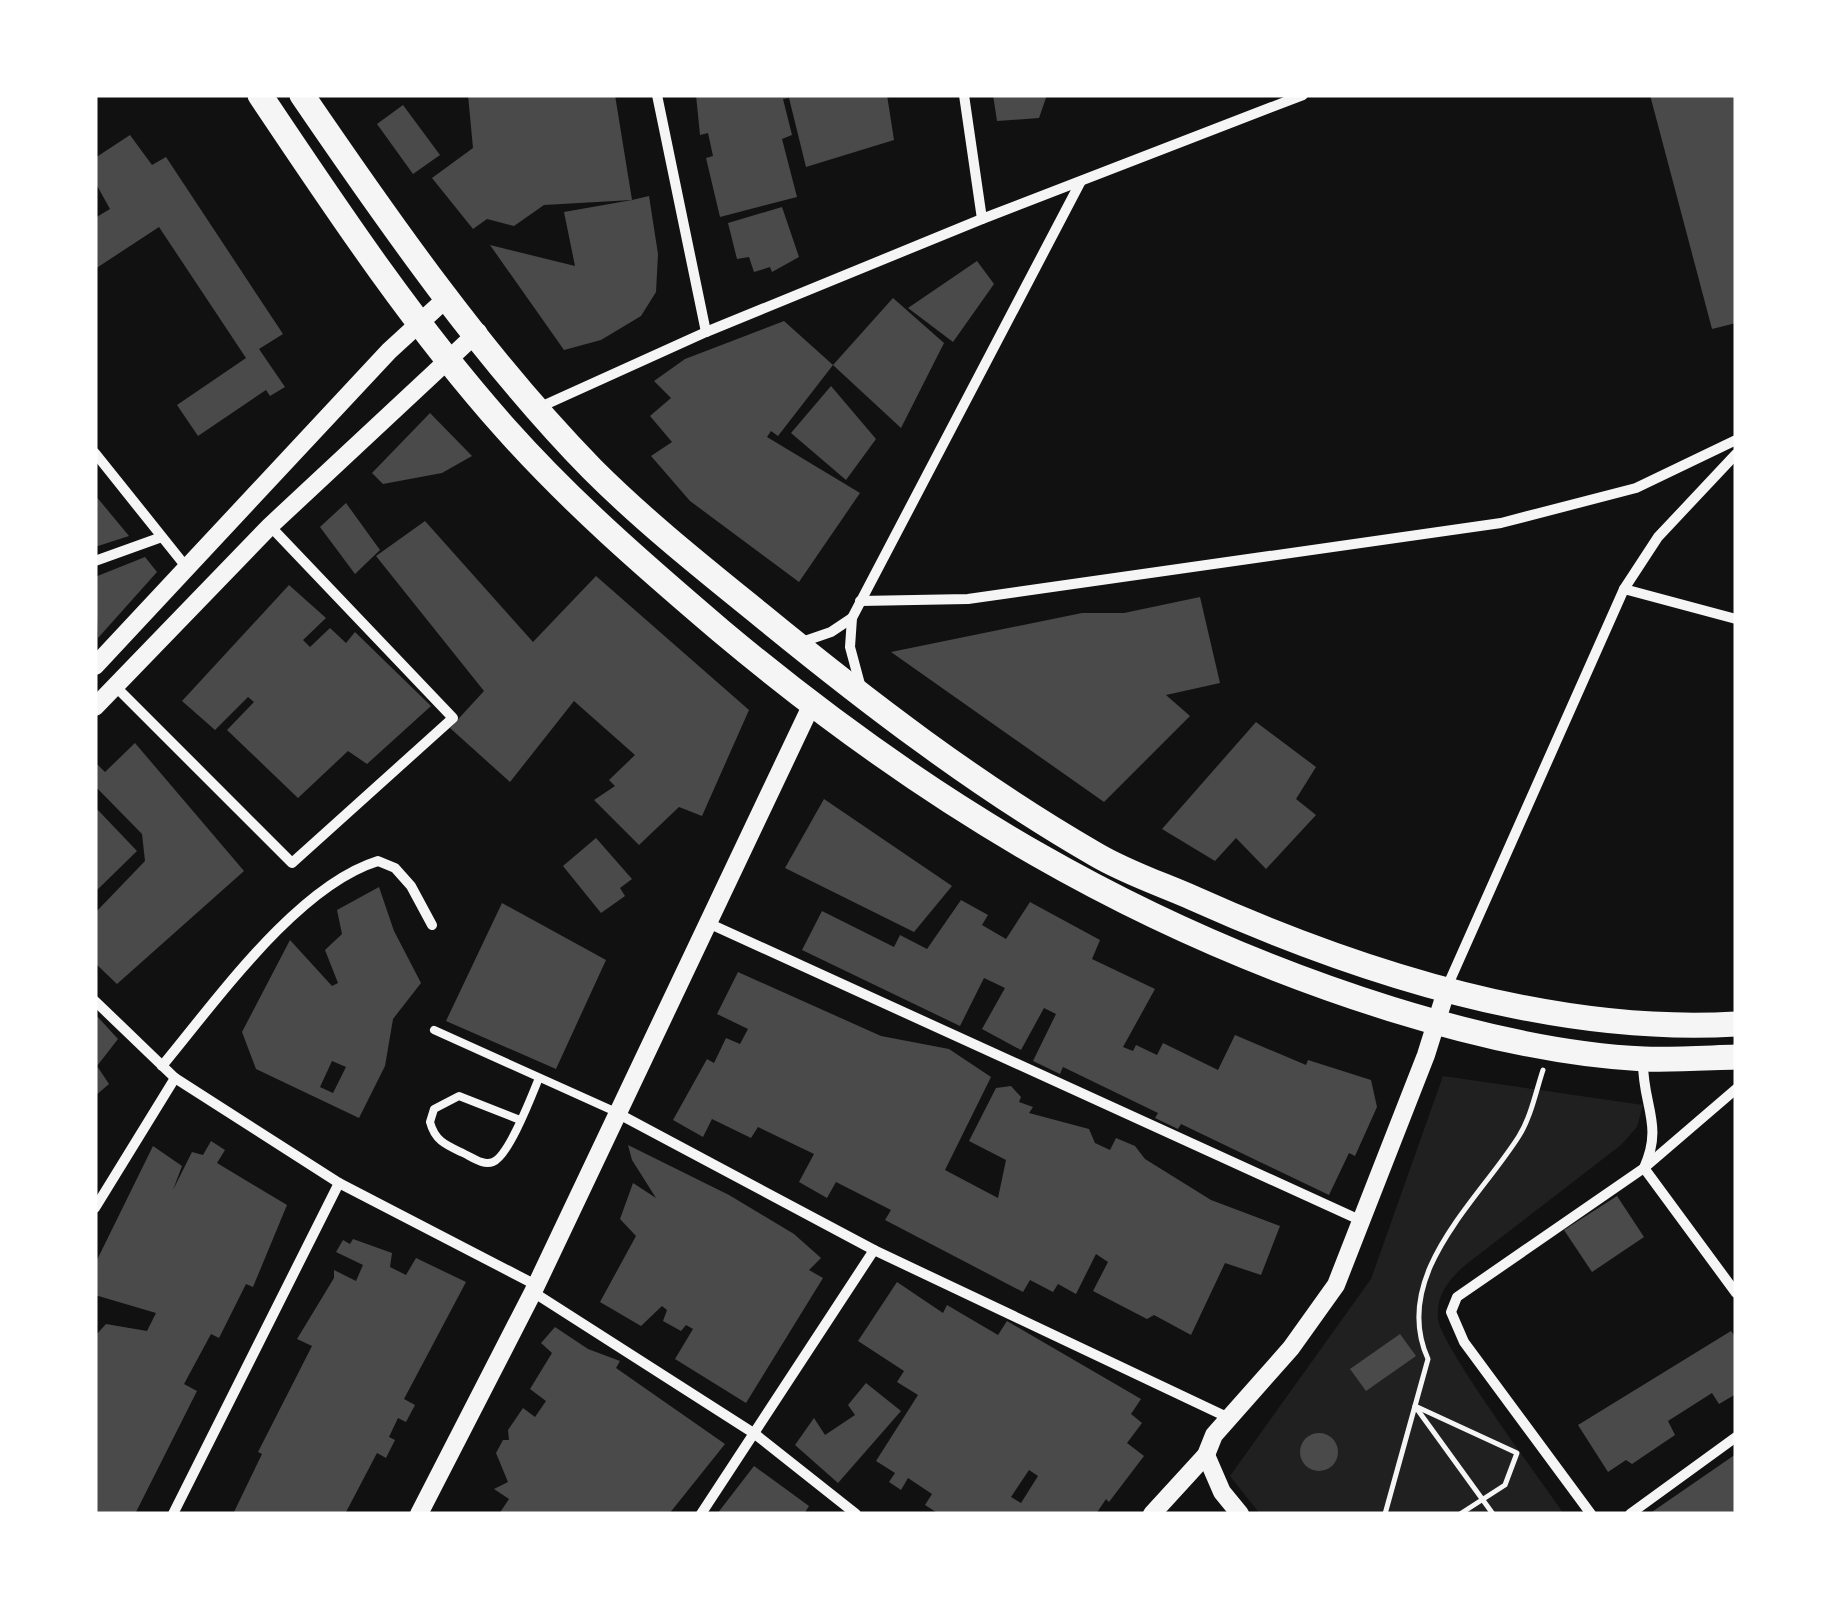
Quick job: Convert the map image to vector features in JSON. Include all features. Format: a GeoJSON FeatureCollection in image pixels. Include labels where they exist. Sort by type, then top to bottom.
{"type":"FeatureCollection","features":[{"type":"Feature","properties":{"kind":"main road"},"geometry":{"type":"LineString","coordinates":[[260,95],[418,322],[506,429],[573,499],[638,561],[811,706],[1080,882],[1235,953],[1324,988],[1436,1022],[1550,1048],[1643,1059],[1736,1058]]}},
{"type":"Feature","properties":{"kind":"main road"},"geometry":{"type":"LineString","coordinates":[[302,95],[369,192],[449,296],[538,408],[592,468],[660,533],[864,698],[1097,856],[1270,933],[1446,988],[1602,1022],[1736,1024]]}},
{"type":"Feature","properties":{"kind":"street"},"geometry":{"type":"LineString","coordinates":[[657,95],[706,332]]}},
{"type":"Feature","properties":{"kind":"street"},"geometry":{"type":"LineString","coordinates":[[964,95],[982,218]]}},
{"type":"Feature","properties":{"kind":"street"},"geometry":{"type":"LineString","coordinates":[[538,408],[706,332],[982,218],[1303,95]]}},
{"type":"Feature","properties":{"kind":"street"},"geometry":{"type":"LineString","coordinates":[[864,698],[852,661],[852,618],[1080,182]]}},
{"type":"Feature","properties":{"kind":"street"},"geometry":{"type":"LineString","coordinates":[[95,666],[418,322],[449,296]]}},
{"type":"Feature","properties":{"kind":"street"},"geometry":{"type":"LineString","coordinates":[[95,707],[270,526],[478,332]]}},
{"type":"Feature","properties":{"kind":"street"},"geometry":{"type":"LineString","coordinates":[[860,600],[968,600],[1501,523],[1636,488],[1736,440]]}},
{"type":"Feature","properties":{"kind":"street"},"geometry":{"type":"LineString","coordinates":[[95,453],[159,538],[187,568]]}},
{"type":"Feature","properties":{"kind":"street"},"geometry":{"type":"LineString","coordinates":[[1152,1514],[1206,1455],[1214,1435],[1291,1348],[1336,1285],[1363,1221],[1446,988],[1624,589],[1658,538],[1736,454]]}},
{"type":"Feature","properties":{"kind":"street"},"geometry":{"type":"LineString","coordinates":[[116,686],[292,863],[453,718],[270,526]]}},
{"type":"Feature","properties":{"kind":"street"},"geometry":{"type":"LineString","coordinates":[[95,561],[159,538]]}},
{"type":"Feature","properties":{"kind":"street"},"geometry":{"type":"LineString","coordinates":[[1624,589],[1736,619]]}},
{"type":"Feature","properties":{"kind":"street"},"geometry":{"type":"LineString","coordinates":[[795,644],[831,632],[852,618]]}},
{"type":"Feature","properties":{"kind":"street"},"geometry":{"type":"LineString","coordinates":[[419,1514],[534,1288],[811,706]]}},
{"type":"Feature","properties":{"kind":"street"},"geometry":{"type":"LineString","coordinates":[[162,1066],[269,937],[353,868],[378,860],[395,868],[411,886],[432,925]]}},
{"type":"Feature","properties":{"kind":"street"},"geometry":{"type":"LineString","coordinates":[[708,923],[1363,1221]]}},
{"type":"Feature","properties":{"kind":"street"},"geometry":{"type":"LineString","coordinates":[[95,1001],[175,1078],[339,1183],[534,1288],[755,1434],[856,1514]]}},
{"type":"Feature","properties":{"kind":"street"},"geometry":{"type":"LineString","coordinates":[[1643,1059],[1643,1086],[1656,1143],[1644,1168]]}},
{"type":"Feature","properties":{"kind":"street"},"geometry":{"type":"LineString","coordinates":[[95,1208],[175,1078]]}},
{"type":"Feature","properties":{"kind":"street"},"geometry":{"type":"LineString","coordinates":[[1591,1514],[1464,1342],[1451,1312],[1457,1297],[1467,1289],[1644,1168],[1736,1089]]}},
{"type":"Feature","properties":{"kind":"street"},"geometry":{"type":"LineString","coordinates":[[616,1112],[874,1250],[1229,1418]]}},
{"type":"Feature","properties":{"kind":"street"},"geometry":{"type":"LineString","coordinates":[[1644,1168],[1736,1292]]}},
{"type":"Feature","properties":{"kind":"street"},"geometry":{"type":"LineString","coordinates":[[173,1514],[339,1183]]}},
{"type":"Feature","properties":{"kind":"street"},"geometry":{"type":"LineString","coordinates":[[701,1514],[874,1250]]}},
{"type":"Feature","properties":{"kind":"street"},"geometry":{"type":"LineString","coordinates":[[1630,1514],[1736,1437]]}},
{"type":"Feature","properties":{"kind":"street"},"geometry":{"type":"LineString","coordinates":[[1206,1455],[1211,1472],[1240,1514]]}},
{"type":"Feature","properties":{"kind":"lane"},"geometry":{"type":"LineString","coordinates":[[434,1030],[616,1112]]}},
{"type":"Feature","properties":{"kind":"lane"},"geometry":{"type":"LineString","coordinates":[[520,1120],[459,1096],[445,1100],[430,1122],[440,1142],[484,1163],[502,1156],[520,1120],[540,1078]]}},
{"type":"Feature","properties":{"kind":"path"},"geometry":{"type":"LineString","coordinates":[[1385,1514],[1428,1359],[1417,1334],[1418,1313],[1443,1235],[1522,1132],[1550,1048]]}},
{"type":"Feature","properties":{"kind":"path"},"geometry":{"type":"LineString","coordinates":[[1415,1406],[1517,1453],[1505,1484],[1484,1502],[1460,1514]]}},
{"type":"Feature","properties":{"kind":"path"},"geometry":{"type":"LineString","coordinates":[[1415,1406],[1492,1514]]}},
{"type":"Feature","properties":{"kind":"shaded area"},"geometry":{"type":"Polygon","coordinates":[[[1443,1076],[1643,1105],[1637,1127],[1621,1145],[1464,1266],[1448,1283],[1439,1303],[1438,1319],[1456,1356],[1564,1514],[1260,1514],[1230,1476],[1371,1279],[1443,1076]]]}},
{"type":"Feature","properties":{"kind":"building"},"geometry":{"type":"Polygon","coordinates":[[[468,95],[615,95],[632,200],[544,205],[514,226],[487,219],[473,229],[432,178],[473,148],[468,95]]]}},
{"type":"Feature","properties":{"kind":"building"},"geometry":{"type":"Polygon","coordinates":[[[696,95],[887,95],[894,140],[806,167],[789,98],[783,99],[792,135],[782,139],[797,197],[720,217],[706,158],[713,156],[708,133],[700,135],[696,95]]]}},
{"type":"Feature","properties":{"kind":"building"},"geometry":{"type":"Polygon","coordinates":[[[993,95],[1047,95],[1039,118],[997,121],[993,95]]]}},
{"type":"Feature","properties":{"kind":"building"},"geometry":{"type":"Polygon","coordinates":[[[1650,95],[1736,95],[1736,323],[1712,329],[1650,95]]]}},
{"type":"Feature","properties":{"kind":"building"},"geometry":{"type":"Polygon","coordinates":[[[403,105],[440,155],[413,174],[377,124],[403,105]]]}},
{"type":"Feature","properties":{"kind":"building"},"geometry":{"type":"Polygon","coordinates":[[[130,135],[152,165],[166,157],[283,334],[259,349],[285,387],[270,396],[266,390],[198,436],[177,405],[246,358],[159,227],[95,269],[95,218],[110,209],[95,182],[95,158],[130,135]]]}},
{"type":"Feature","properties":{"kind":"building"},"geometry":{"type":"Polygon","coordinates":[[[649,196],[658,254],[656,292],[641,316],[601,340],[564,350],[490,245],[575,266],[564,212],[649,196]]]}},
{"type":"Feature","properties":{"kind":"building"},"geometry":{"type":"Polygon","coordinates":[[[782,207],[799,257],[772,272],[770,267],[754,272],[749,257],[737,259],[728,223],[782,207]]]}},
{"type":"Feature","properties":{"kind":"building"},"geometry":{"type":"Polygon","coordinates":[[[977,261],[994,284],[953,342],[908,308],[977,261]]]}},
{"type":"Feature","properties":{"kind":"building"},"geometry":{"type":"Polygon","coordinates":[[[893,298],[944,343],[901,428],[833,365],[893,298]]]}},
{"type":"Feature","properties":{"kind":"building"},"geometry":{"type":"Polygon","coordinates":[[[784,321],[833,365],[778,436],[771,431],[767,437],[860,493],[799,582],[690,501],[651,456],[672,442],[650,416],[671,398],[654,381],[685,359],[784,321]]]}},
{"type":"Feature","properties":{"kind":"building"},"geometry":{"type":"Polygon","coordinates":[[[831,386],[876,439],[846,480],[791,433],[831,386]]]}},
{"type":"Feature","properties":{"kind":"building"},"geometry":{"type":"Polygon","coordinates":[[[430,413],[472,456],[442,473],[383,484],[372,473],[430,413]]]}},
{"type":"Feature","properties":{"kind":"building"},"geometry":{"type":"Polygon","coordinates":[[[95,495],[129,536],[95,547],[95,495]]]}},
{"type":"Feature","properties":{"kind":"building"},"geometry":{"type":"Polygon","coordinates":[[[346,503],[380,550],[355,574],[320,527],[346,503]]]}},
{"type":"Feature","properties":{"kind":"building"},"geometry":{"type":"Polygon","coordinates":[[[425,521],[533,642],[596,576],[749,710],[702,816],[679,807],[639,845],[594,800],[615,786],[609,780],[635,755],[574,701],[510,782],[450,728],[484,691],[376,556],[425,521]]]}},
{"type":"Feature","properties":{"kind":"building"},"geometry":{"type":"Polygon","coordinates":[[[145,557],[157,572],[98,638],[95,577],[145,557]]]}},
{"type":"Feature","properties":{"kind":"building"},"geometry":{"type":"Polygon","coordinates":[[[289,585],[326,618],[303,640],[310,647],[330,628],[346,643],[355,632],[431,706],[367,764],[348,751],[298,798],[227,730],[254,702],[248,697],[215,730],[182,701],[289,585]]]}},
{"type":"Feature","properties":{"kind":"building"},"geometry":{"type":"Polygon","coordinates":[[[1200,597],[1220,683],[1166,695],[1190,716],[1104,802],[891,652],[1082,613],[1124,613],[1200,597]]]}},
{"type":"Feature","properties":{"kind":"building"},"geometry":{"type":"Polygon","coordinates":[[[1256,722],[1316,767],[1296,799],[1316,815],[1266,869],[1236,838],[1215,861],[1162,829],[1256,722]]]}},
{"type":"Feature","properties":{"kind":"building"},"geometry":{"type":"Polygon","coordinates":[[[135,743],[244,871],[117,984],[95,963],[95,913],[145,861],[142,834],[95,786],[95,762],[105,772],[135,743]]]}},
{"type":"Feature","properties":{"kind":"building"},"geometry":{"type":"Polygon","coordinates":[[[824,799],[952,886],[914,932],[785,868],[824,799]]]}},
{"type":"Feature","properties":{"kind":"building"},"geometry":{"type":"Polygon","coordinates":[[[95,807],[137,851],[95,892],[95,807]]]}},
{"type":"Feature","properties":{"kind":"building"},"geometry":{"type":"Polygon","coordinates":[[[596,838],[632,879],[620,888],[625,896],[601,913],[563,866],[596,838]]]}},
{"type":"Feature","properties":{"kind":"building"},"geometry":{"type":"Polygon","coordinates":[[[379,887],[394,931],[421,983],[393,1019],[385,1066],[359,1118],[256,1069],[242,1032],[290,940],[332,986],[338,983],[325,950],[342,934],[337,910],[379,887]],[[332,1061],[320,1087],[333,1093],[346,1067],[332,1061]]]}},
{"type":"Feature","properties":{"kind":"building"},"geometry":{"type":"Polygon","coordinates":[[[961,900],[988,915],[982,925],[1006,939],[1030,902],[1100,940],[1092,959],[1155,989],[1123,1047],[1133,1051],[1136,1045],[1157,1055],[1163,1043],[1218,1070],[1235,1035],[1306,1065],[1308,1060],[1371,1080],[1377,1107],[1355,1156],[1349,1153],[1329,1195],[1181,1124],[1178,1129],[1155,1118],[1158,1113],[1063,1067],[1060,1074],[1033,1061],[1056,1014],[1044,1008],[1021,1050],[982,1029],[1005,988],[984,978],[960,1026],[802,950],[822,911],[894,947],[900,935],[927,949],[961,900]]]}},
{"type":"Feature","properties":{"kind":"building"},"geometry":{"type":"Polygon","coordinates":[[[502,903],[606,960],[556,1069],[446,1021],[502,903]]]}},
{"type":"Feature","properties":{"kind":"building"},"geometry":{"type":"Polygon","coordinates":[[[738,972],[881,1036],[949,1049],[991,1077],[945,1170],[998,1198],[1006,1160],[969,1141],[996,1088],[1011,1086],[1021,1097],[1019,1102],[1033,1107],[1029,1113],[1089,1129],[1095,1143],[1110,1150],[1116,1138],[1135,1146],[1145,1159],[1211,1200],[1280,1226],[1261,1275],[1225,1263],[1191,1335],[1154,1315],[1147,1319],[1093,1291],[1108,1262],[1096,1254],[1076,1294],[1058,1284],[1053,1292],[1030,1280],[1023,1292],[885,1220],[891,1210],[836,1182],[827,1198],[799,1182],[814,1154],[758,1127],[751,1138],[712,1119],[703,1137],[673,1120],[707,1059],[714,1063],[726,1038],[740,1044],[748,1029],[717,1014],[738,972]]]}},
{"type":"Feature","properties":{"kind":"building"},"geometry":{"type":"Polygon","coordinates":[[[95,1014],[118,1039],[97,1066],[109,1084],[95,1096],[95,1014]]]}},
{"type":"Feature","properties":{"kind":"building"},"geometry":{"type":"Polygon","coordinates":[[[211,1141],[225,1150],[217,1163],[287,1205],[253,1287],[246,1284],[219,1338],[211,1334],[184,1384],[197,1391],[135,1514],[95,1514],[95,1336],[106,1324],[147,1331],[156,1313],[95,1295],[95,1264],[153,1146],[182,1166],[173,1190],[192,1152],[203,1155],[211,1141]]]}},
{"type":"Feature","properties":{"kind":"building"},"geometry":{"type":"Polygon","coordinates":[[[628,1145],[729,1195],[794,1234],[821,1258],[809,1270],[823,1278],[746,1403],[675,1359],[693,1329],[686,1325],[681,1331],[663,1321],[667,1310],[662,1306],[641,1326],[600,1302],[636,1236],[620,1219],[633,1183],[656,1198],[632,1160],[628,1145]]]}},
{"type":"Feature","properties":{"kind":"building"},"geometry":{"type":"Polygon","coordinates":[[[1617,1196],[1644,1237],[1592,1272],[1564,1230],[1617,1196]]]}},
{"type":"Feature","properties":{"kind":"building"},"geometry":{"type":"Polygon","coordinates":[[[353,1239],[392,1253],[390,1267],[406,1275],[416,1258],[466,1282],[404,1399],[415,1405],[406,1422],[398,1418],[389,1437],[395,1440],[386,1458],[377,1453],[345,1514],[233,1514],[262,1454],[258,1452],[312,1346],[297,1339],[334,1278],[334,1270],[356,1281],[363,1265],[336,1252],[343,1240],[350,1244],[353,1239]]]}},
{"type":"Feature","properties":{"kind":"building"},"geometry":{"type":"Polygon","coordinates":[[[897,1282],[943,1313],[947,1305],[998,1335],[1007,1321],[1141,1399],[1131,1414],[1142,1423],[1127,1443],[1144,1456],[1096,1514],[939,1514],[925,1505],[932,1494],[908,1478],[901,1490],[889,1482],[895,1473],[876,1461],[918,1395],[897,1382],[904,1371],[858,1341],[897,1282]],[[1029,1470],[1011,1497],[1021,1503],[1038,1476],[1029,1470]]]}},
{"type":"Feature","properties":{"kind":"building"},"geometry":{"type":"Polygon","coordinates":[[[555,1327],[588,1349],[620,1361],[616,1368],[725,1444],[669,1514],[499,1514],[509,1499],[494,1489],[508,1482],[496,1453],[503,1440],[509,1440],[508,1430],[523,1408],[535,1417],[546,1401],[530,1389],[552,1353],[541,1343],[555,1327]]]}},
{"type":"Feature","properties":{"kind":"building"},"geometry":{"type":"Polygon","coordinates":[[[1731,1331],[1736,1338],[1736,1394],[1719,1404],[1712,1393],[1668,1421],[1675,1435],[1632,1464],[1626,1460],[1608,1472],[1578,1425],[1731,1331]]]}},
{"type":"Feature","properties":{"kind":"building"},"geometry":{"type":"Polygon","coordinates":[[[1400,1334],[1416,1356],[1366,1391],[1350,1369],[1400,1334]]]}},
{"type":"Feature","properties":{"kind":"building"},"geometry":{"type":"Polygon","coordinates":[[[866,1383],[901,1411],[838,1483],[795,1445],[814,1418],[825,1435],[855,1415],[848,1405],[866,1383]]]}},
{"type":"Feature","properties":{"kind":"building"},"geometry":{"type":"Polygon","coordinates":[[[1319,1433],[1333,1438],[1338,1452],[1333,1466],[1319,1471],[1305,1466],[1300,1452],[1305,1438],[1319,1433]]]}},
{"type":"Feature","properties":{"kind":"building"},"geometry":{"type":"Polygon","coordinates":[[[1736,1454],[1736,1511],[1649,1514],[1736,1454]]]}},
{"type":"Feature","properties":{"kind":"building"},"geometry":{"type":"Polygon","coordinates":[[[754,1466],[809,1506],[804,1514],[717,1514],[754,1466]]]}}]}
